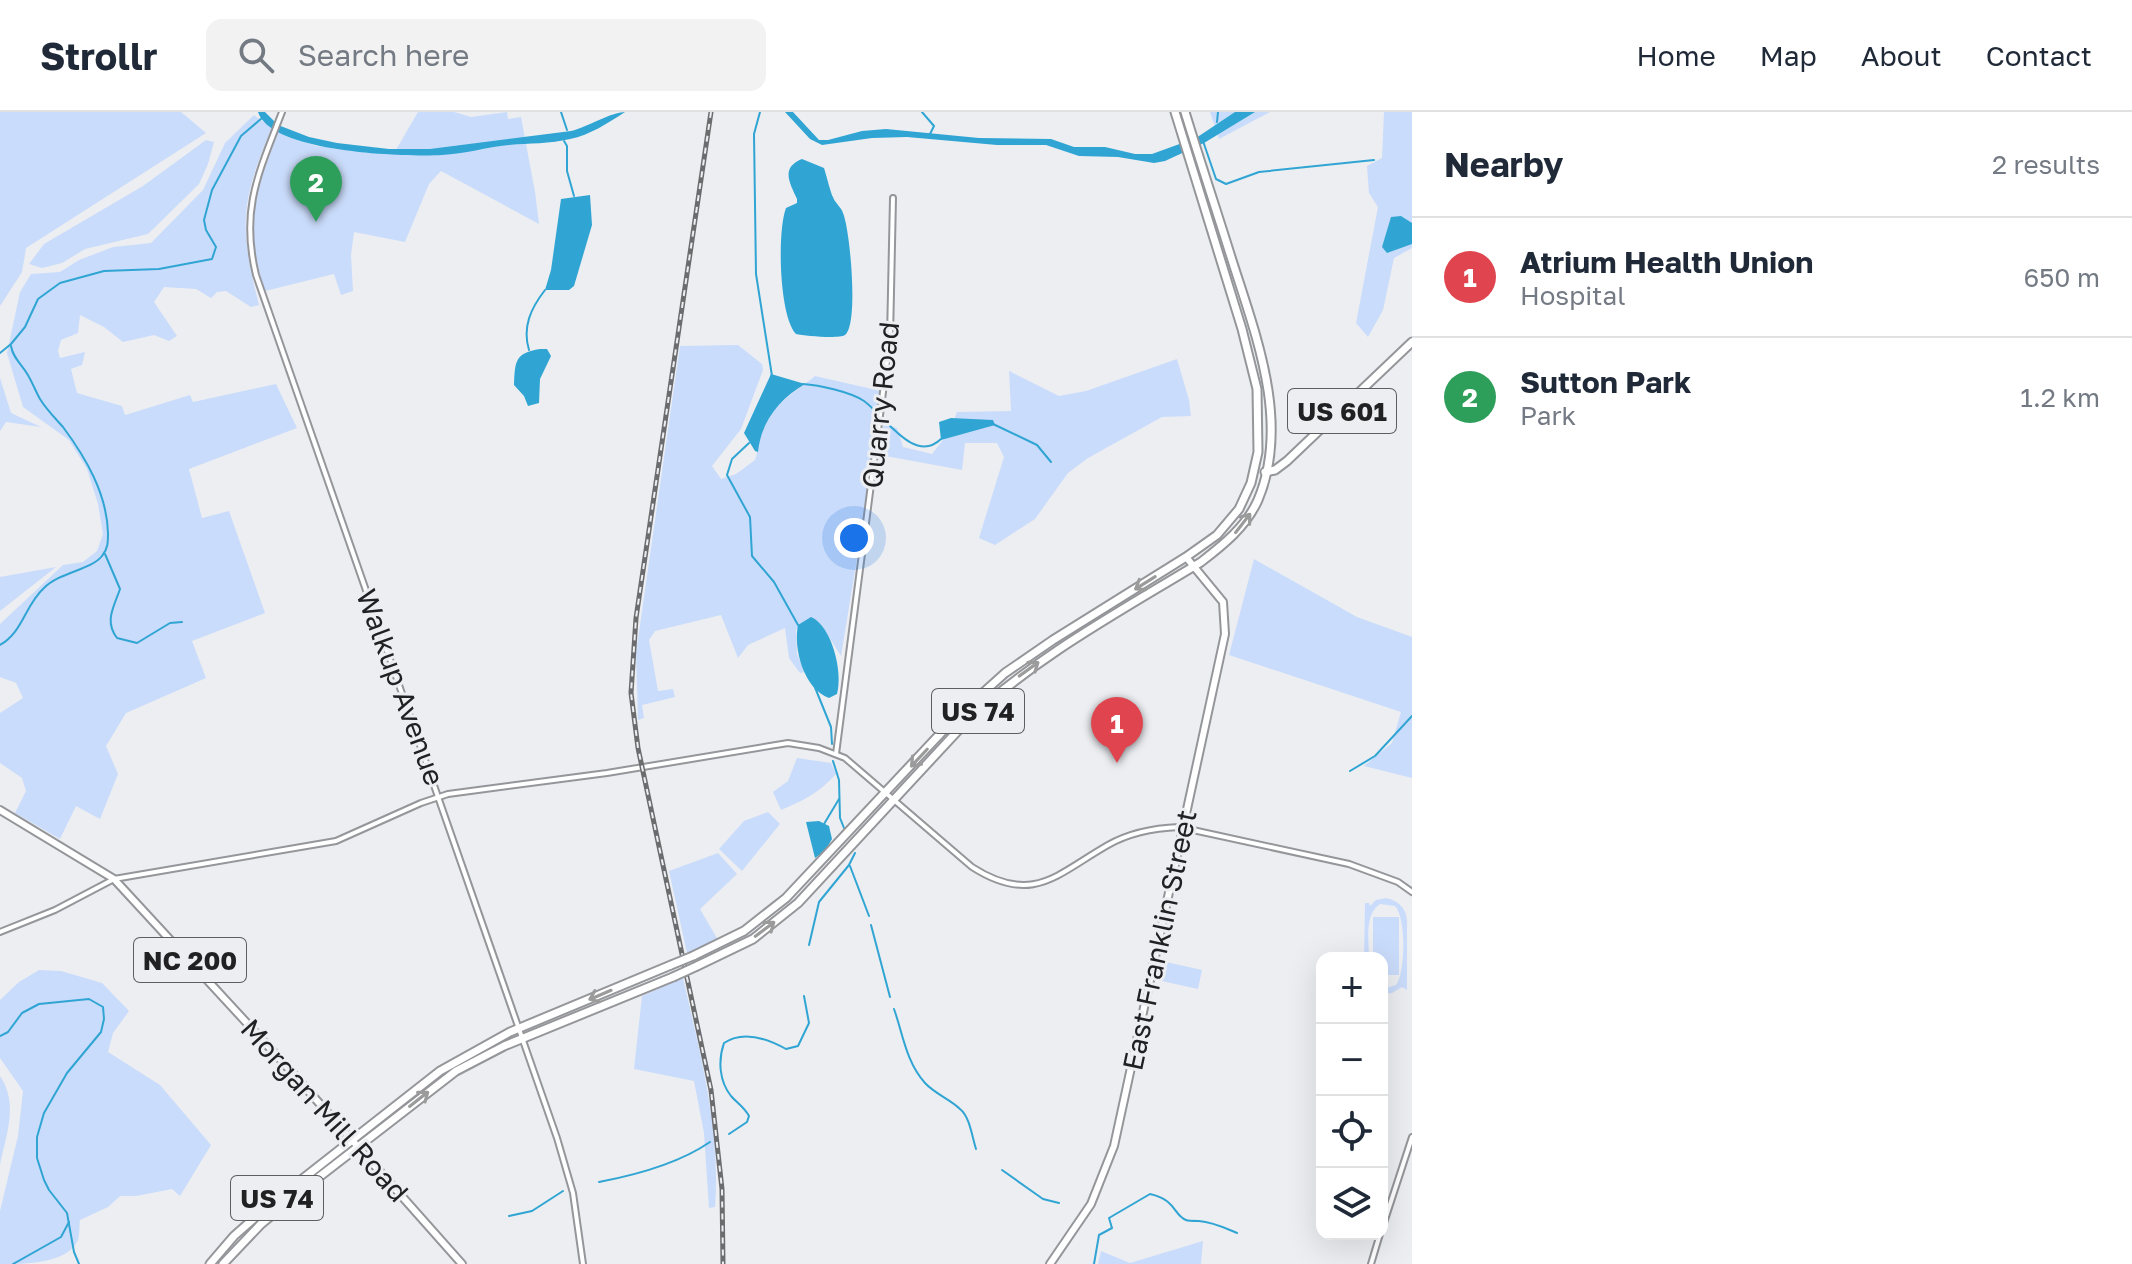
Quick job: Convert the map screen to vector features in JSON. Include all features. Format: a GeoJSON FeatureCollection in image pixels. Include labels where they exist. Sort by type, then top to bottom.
{"type":"FeatureCollection","features":[{"type":"Feature","properties":{"kind":"highway","name":"US 74"},"geometry":{"type":"LineString","coordinates":[[210,1264],[255,1217],[440,1071],[518,1029],[693,956],[762,919],[810,875],[955,718],[1005,673],[1186,557],[1225,527],[1239,509],[1255,471],[1259,439],[1257,389],[1242,329],[1175,112]]}},
{"type":"Feature","properties":{"kind":"highway","name":"US 74"},"geometry":{"type":"LineString","coordinates":[[223,1264],[261,1224],[457,1071],[504,1046],[733,950],[767,929],[798,903],[965,723],[994,696],[1034,664],[1194,566],[1224,544],[1244,523],[1257,502],[1270,456],[1264,368],[1185,112]]}},
{"type":"Feature","properties":{"kind":"highway"},"geometry":{"type":"LineString","coordinates":[[1197,183],[1217,231],[1223,233]]}},
{"type":"Feature","properties":{"kind":"highway"},"geometry":{"type":"LineString","coordinates":[[1214,236],[1220,241],[1242,294]]}},
{"type":"Feature","properties":{"kind":"highway"},"geometry":{"type":"LineString","coordinates":[[1242,329],[1250,341],[1258,366],[1264,368]]}},
{"type":"Feature","properties":{"kind":"highway","name":"US 601"},"geometry":{"type":"LineString","coordinates":[[1267,472],[1287,461],[1412,342]]}},
{"type":"Feature","properties":{"kind":"highway"},"geometry":{"type":"LineString","coordinates":[[1253,369],[1259,374],[1270,426]]}},
{"type":"Feature","properties":{"kind":"highway"},"geometry":{"type":"LineString","coordinates":[[1255,471],[1267,472]]}},
{"type":"Feature","properties":{"kind":"main road"},"geometry":{"type":"LineString","coordinates":[[1186,557],[1194,566]]}},
{"type":"Feature","properties":{"kind":"main road","name":"East Franklin Street"},"geometry":{"type":"LineString","coordinates":[[1050,1264],[1091,1204],[1108,1166],[1225,634],[1222,601],[1194,566]]}},
{"type":"Feature","properties":{"kind":"main road","name":"Morgan Mill Road"},"geometry":{"type":"LineString","coordinates":[[0,810],[114,879],[281,1060],[462,1264]]}},
{"type":"Feature","properties":{"kind":"street","name":"Walkup Avenue"},"geometry":{"type":"LineString","coordinates":[[282,113],[256,181],[250,212],[251,253],[256,275],[570,1180],[583,1264]]}},
{"type":"Feature","properties":{"kind":"street","name":"Quarry Road"},"geometry":{"type":"LineString","coordinates":[[836,754],[890,338],[893,198]]}},
{"type":"Feature","properties":{"kind":"street"},"geometry":{"type":"LineString","coordinates":[[0,932],[55,910],[114,879],[336,841],[439,797],[788,743],[836,754],[860,769],[974,868],[986,876],[1014,884],[1058,877],[1121,839],[1156,829],[1183,828],[1349,864],[1398,882],[1412,892]]}},
{"type":"Feature","properties":{"kind":"street"},"geometry":{"type":"LineString","coordinates":[[1388,1211],[1412,1137]]}},
{"type":"Feature","properties":{"kind":"street"},"geometry":{"type":"LineString","coordinates":[[1371,1264],[1378,1240]]}},
{"type":"Feature","properties":{"kind":"shaded area"},"geometry":{"type":"Polygon","coordinates":[[[0,112],[181,112],[206,133],[26,248],[22,272],[0,306],[0,112]]]}},
{"type":"Feature","properties":{"kind":"shaded area"},"geometry":{"type":"Polygon","coordinates":[[[418,112],[454,112],[471,117],[507,112],[508,119],[521,117],[539,224],[441,171],[429,184],[405,242],[354,232],[351,255],[353,291],[341,295],[334,274],[265,291],[254,247],[254,210],[278,132],[316,146],[393,155],[418,112]]]}},
{"type":"Feature","properties":{"kind":"shaded area"},"geometry":{"type":"Polygon","coordinates":[[[1210,112],[1270,112],[1219,139],[1210,112]]]}},
{"type":"Feature","properties":{"kind":"shaded area"},"geometry":{"type":"Polygon","coordinates":[[[1384,112],[1412,112],[1412,248],[1394,258],[1383,310],[1368,337],[1356,323],[1378,207],[1369,193],[1367,166],[1382,158],[1384,112]]]}},
{"type":"Feature","properties":{"kind":"shaded area"},"geometry":{"type":"Polygon","coordinates":[[[254,115],[272,128],[254,176],[246,215],[248,255],[259,305],[251,307],[226,291],[217,292],[211,298],[196,289],[164,287],[154,302],[177,336],[169,341],[154,335],[123,342],[104,327],[80,315],[78,333],[61,340],[58,351],[60,358],[85,352],[82,365],[71,369],[77,393],[122,406],[125,415],[190,395],[193,402],[276,384],[297,428],[189,469],[202,518],[229,511],[265,613],[192,641],[206,678],[126,713],[106,746],[118,774],[100,819],[76,806],[60,839],[15,813],[26,791],[22,778],[0,763],[0,713],[23,698],[16,683],[0,677],[0,624],[63,565],[83,562],[97,551],[103,534],[87,469],[69,440],[23,407],[7,353],[20,292],[31,274],[60,272],[79,260],[113,247],[151,243],[203,190],[225,143],[254,115]]]}},
{"type":"Feature","properties":{"kind":"shaded area"},"geometry":{"type":"Polygon","coordinates":[[[206,140],[214,142],[199,184],[148,234],[85,249],[62,263],[42,268],[29,264],[44,244],[143,186],[206,140]]]}},
{"type":"Feature","properties":{"kind":"shaded area"},"geometry":{"type":"Polygon","coordinates":[[[738,345],[762,364],[763,370],[741,429],[712,466],[721,479],[736,474],[755,460],[766,420],[785,399],[815,376],[881,391],[841,656],[821,624],[796,629],[797,654],[805,672],[800,673],[789,658],[785,628],[748,645],[738,658],[721,615],[655,631],[649,640],[658,691],[673,689],[675,697],[642,705],[644,718],[638,720],[636,653],[680,346],[738,345]]]}},
{"type":"Feature","properties":{"kind":"shaded area"},"geometry":{"type":"Polygon","coordinates":[[[1177,359],[1191,416],[1162,417],[1088,458],[1068,473],[1035,519],[995,545],[979,538],[1004,457],[997,443],[965,443],[962,470],[880,455],[883,425],[897,428],[903,447],[932,454],[949,432],[957,412],[1011,411],[1009,371],[1059,396],[1086,391],[1177,359]]]}},
{"type":"Feature","properties":{"kind":"shaded area"},"geometry":{"type":"Polygon","coordinates":[[[0,378],[11,413],[41,427],[6,422],[0,431],[0,378]]]}},
{"type":"Feature","properties":{"kind":"shaded area"},"geometry":{"type":"Polygon","coordinates":[[[1254,559],[1357,617],[1412,637],[1412,778],[1364,766],[1392,743],[1401,712],[1229,655],[1254,559]]]}},
{"type":"Feature","properties":{"kind":"shaded area"},"geometry":{"type":"Polygon","coordinates":[[[56,567],[0,611],[0,577],[56,567]]]}},
{"type":"Feature","properties":{"kind":"shaded area"},"geometry":{"type":"Polygon","coordinates":[[[797,758],[831,763],[836,774],[811,795],[781,810],[773,792],[788,781],[797,758]]]}},
{"type":"Feature","properties":{"kind":"shaded area"},"geometry":{"type":"Polygon","coordinates":[[[768,812],[780,824],[742,871],[719,849],[744,821],[768,812]]]}},
{"type":"Feature","properties":{"kind":"shaded area"},"geometry":{"type":"Polygon","coordinates":[[[718,853],[737,874],[700,909],[718,940],[687,953],[669,871],[718,853]]]}},
{"type":"Feature","properties":{"kind":"shaded area"},"geometry":{"type":"Polygon","coordinates":[[[1386,898],[1395,901],[1405,912],[1407,990],[1402,987],[1388,993],[1388,987],[1396,985],[1399,979],[1403,958],[1403,933],[1395,906],[1380,904],[1375,909],[1368,928],[1369,952],[1364,952],[1365,903],[1370,906],[1376,900],[1386,898]]]}},
{"type":"Feature","properties":{"kind":"shaded area"},"geometry":{"type":"Polygon","coordinates":[[[1373,917],[1399,917],[1399,975],[1388,975],[1388,952],[1373,952],[1373,917]]]}},
{"type":"Feature","properties":{"kind":"shaded area"},"geometry":{"type":"Polygon","coordinates":[[[1166,962],[1202,970],[1198,989],[1162,981],[1166,962]]]}},
{"type":"Feature","properties":{"kind":"shaded area"},"geometry":{"type":"Polygon","coordinates":[[[39,970],[61,971],[102,983],[129,1011],[113,1033],[108,1052],[160,1085],[211,1145],[180,1196],[172,1189],[120,1196],[108,1207],[80,1220],[78,1240],[65,1254],[44,1261],[0,1264],[0,1211],[18,1136],[23,1091],[0,1058],[0,1000],[19,982],[39,970]]]}},
{"type":"Feature","properties":{"kind":"shaded area"},"geometry":{"type":"Polygon","coordinates":[[[683,978],[712,1121],[715,1207],[709,1208],[704,1133],[694,1081],[634,1069],[642,996],[683,978]]]}},
{"type":"Feature","properties":{"kind":"shaded area"},"geometry":{"type":"Polygon","coordinates":[[[0,1076],[6,1087],[10,1109],[0,1165],[0,1076]]]}},
{"type":"Feature","properties":{"kind":"shaded area"},"geometry":{"type":"Polygon","coordinates":[[[1203,1241],[1201,1264],[1098,1264],[1101,1251],[1130,1263],[1203,1241]]]}},
{"type":"Feature","properties":{"kind":"water"},"geometry":{"type":"Polygon","coordinates":[[[258,112],[265,112],[278,125],[309,137],[389,149],[430,149],[571,131],[625,112],[592,132],[570,139],[424,155],[371,153],[312,144],[268,126],[258,112]]]}},
{"type":"Feature","properties":{"kind":"water"},"geometry":{"type":"Polygon","coordinates":[[[785,112],[793,112],[819,140],[886,129],[979,138],[1051,139],[1074,147],[1105,147],[1135,154],[1152,154],[1196,138],[1235,112],[1255,112],[1204,143],[1154,163],[1118,157],[1079,156],[1046,145],[997,145],[907,137],[822,145],[810,139],[785,112]]]}},
{"type":"Feature","properties":{"kind":"water"},"geometry":{"type":"Polygon","coordinates":[[[802,159],[824,168],[832,195],[846,222],[852,314],[849,328],[842,336],[796,334],[786,310],[781,273],[781,235],[786,208],[797,203],[789,171],[802,159]]]}},
{"type":"Feature","properties":{"kind":"water"},"geometry":{"type":"Polygon","coordinates":[[[590,195],[592,225],[574,286],[569,290],[545,290],[551,270],[561,199],[590,195]]]}},
{"type":"Feature","properties":{"kind":"water"},"geometry":{"type":"Polygon","coordinates":[[[1401,216],[1412,223],[1412,244],[1387,253],[1382,247],[1391,217],[1401,216]]]}},
{"type":"Feature","properties":{"kind":"water"},"geometry":{"type":"Polygon","coordinates":[[[547,349],[551,356],[540,379],[539,403],[528,406],[514,385],[516,364],[521,356],[547,349]]]}},
{"type":"Feature","properties":{"kind":"water"},"geometry":{"type":"Polygon","coordinates":[[[771,374],[805,384],[773,412],[763,431],[758,452],[744,433],[771,374]]]}},
{"type":"Feature","properties":{"kind":"water"},"geometry":{"type":"Polygon","coordinates":[[[951,418],[993,420],[995,425],[941,440],[939,422],[951,418]]]}},
{"type":"Feature","properties":{"kind":"water"},"geometry":{"type":"Polygon","coordinates":[[[811,617],[825,630],[837,662],[837,694],[829,698],[813,686],[799,656],[798,625],[811,617]]]}},
{"type":"Feature","properties":{"kind":"water"},"geometry":{"type":"Polygon","coordinates":[[[819,821],[829,826],[832,839],[825,851],[815,858],[806,822],[819,821]]]}},
{"type":"Feature","properties":{"kind":"waterway"},"geometry":{"type":"LineString","coordinates":[[561,112],[567,130]]}},
{"type":"Feature","properties":{"kind":"waterway"},"geometry":{"type":"LineString","coordinates":[[760,112],[754,134],[756,274],[772,376]]}},
{"type":"Feature","properties":{"kind":"waterway"},"geometry":{"type":"LineString","coordinates":[[922,112],[934,126],[930,134]]}},
{"type":"Feature","properties":{"kind":"waterway"},"geometry":{"type":"LineString","coordinates":[[1217,122],[1218,112]]}},
{"type":"Feature","properties":{"kind":"waterway"},"geometry":{"type":"LineString","coordinates":[[0,353],[25,327],[38,299],[60,283],[104,271],[159,269],[212,259],[216,247],[204,220],[212,190],[241,136],[262,118]]}},
{"type":"Feature","properties":{"kind":"waterway"},"geometry":{"type":"LineString","coordinates":[[564,141],[567,146],[567,171],[574,196]]}},
{"type":"Feature","properties":{"kind":"waterway"},"geometry":{"type":"LineString","coordinates":[[1203,141],[1216,179],[1226,184],[1259,172],[1374,160]]}},
{"type":"Feature","properties":{"kind":"waterway"},"geometry":{"type":"LineString","coordinates":[[529,350],[529,318],[545,290]]}},
{"type":"Feature","properties":{"kind":"waterway"},"geometry":{"type":"LineString","coordinates":[[0,645],[14,633],[44,588],[58,578],[97,561],[105,551],[108,539],[104,504],[94,477],[63,427],[40,399],[11,346]]}},
{"type":"Feature","properties":{"kind":"waterway"},"geometry":{"type":"LineString","coordinates":[[803,384],[835,390],[864,401],[910,442],[921,446],[941,439]]}},
{"type":"Feature","properties":{"kind":"waterway"},"geometry":{"type":"LineString","coordinates":[[993,424],[1037,445],[1051,462]]}},
{"type":"Feature","properties":{"kind":"waterway"},"geometry":{"type":"LineString","coordinates":[[749,443],[732,459],[727,475],[750,517],[752,556],[774,582],[798,625]]}},
{"type":"Feature","properties":{"kind":"waterway"},"geometry":{"type":"LineString","coordinates":[[105,554],[120,589],[111,620],[117,638],[137,643],[170,623],[182,622]]}},
{"type":"Feature","properties":{"kind":"waterway"},"geometry":{"type":"LineString","coordinates":[[814,685],[831,727],[832,744]]}},
{"type":"Feature","properties":{"kind":"waterway"},"geometry":{"type":"LineString","coordinates":[[1350,771],[1375,756],[1412,716]]}},
{"type":"Feature","properties":{"kind":"waterway"},"geometry":{"type":"LineString","coordinates":[[833,761],[839,780],[840,818],[844,828]]}},
{"type":"Feature","properties":{"kind":"waterway"},"geometry":{"type":"LineString","coordinates":[[824,824],[839,799]]}},
{"type":"Feature","properties":{"kind":"waterway"},"geometry":{"type":"LineString","coordinates":[[809,945],[819,902],[855,853]]}},
{"type":"Feature","properties":{"kind":"waterway"},"geometry":{"type":"LineString","coordinates":[[850,866],[869,916]]}},
{"type":"Feature","properties":{"kind":"waterway"},"geometry":{"type":"LineString","coordinates":[[871,925],[890,997]]}},
{"type":"Feature","properties":{"kind":"waterway"},"geometry":{"type":"LineString","coordinates":[[729,1134],[747,1122],[749,1116],[724,1084],[720,1063],[724,1043],[747,1037],[763,1039],[786,1049],[798,1046],[809,1023],[804,996]]}},
{"type":"Feature","properties":{"kind":"waterway"},"geometry":{"type":"LineString","coordinates":[[0,1036],[8,1032],[22,1013],[39,1004],[89,999],[103,1007],[101,1032],[67,1073],[44,1113],[37,1137],[37,1158],[44,1180],[67,1213],[79,1264]]}},
{"type":"Feature","properties":{"kind":"waterway"},"geometry":{"type":"LineString","coordinates":[[894,1009],[913,1066],[929,1087],[963,1113],[976,1149]]}},
{"type":"Feature","properties":{"kind":"waterway"},"geometry":{"type":"LineString","coordinates":[[599,1182],[656,1168],[710,1142]]}},
{"type":"Feature","properties":{"kind":"waterway"},"geometry":{"type":"LineString","coordinates":[[1002,1170],[1043,1199],[1059,1203]]}},
{"type":"Feature","properties":{"kind":"waterway"},"geometry":{"type":"LineString","coordinates":[[509,1216],[532,1211],[563,1191]]}},
{"type":"Feature","properties":{"kind":"waterway"},"geometry":{"type":"LineString","coordinates":[[1094,1264],[1099,1235],[1112,1228],[1109,1218],[1150,1194],[1165,1200],[1186,1220],[1209,1223],[1237,1233]]}},
{"type":"Feature","properties":{"kind":"waterway"},"geometry":{"type":"LineString","coordinates":[[13,1264],[61,1237],[69,1222]]}},
{"type":"Feature","properties":{"kind":"railway"},"geometry":{"type":"LineString","coordinates":[[711,112],[636,618],[631,693],[638,748],[711,1090],[722,1189],[723,1264]]}},
{"type":"Feature","properties":{"kind":"place","name":"Sutton Park"},"geometry":{"type":"Point","coordinates":[316,222]}},
{"type":"Feature","properties":{"kind":"place","name":"Atrium Health Union"},"geometry":{"type":"Point","coordinates":[1117,763]}}]}
